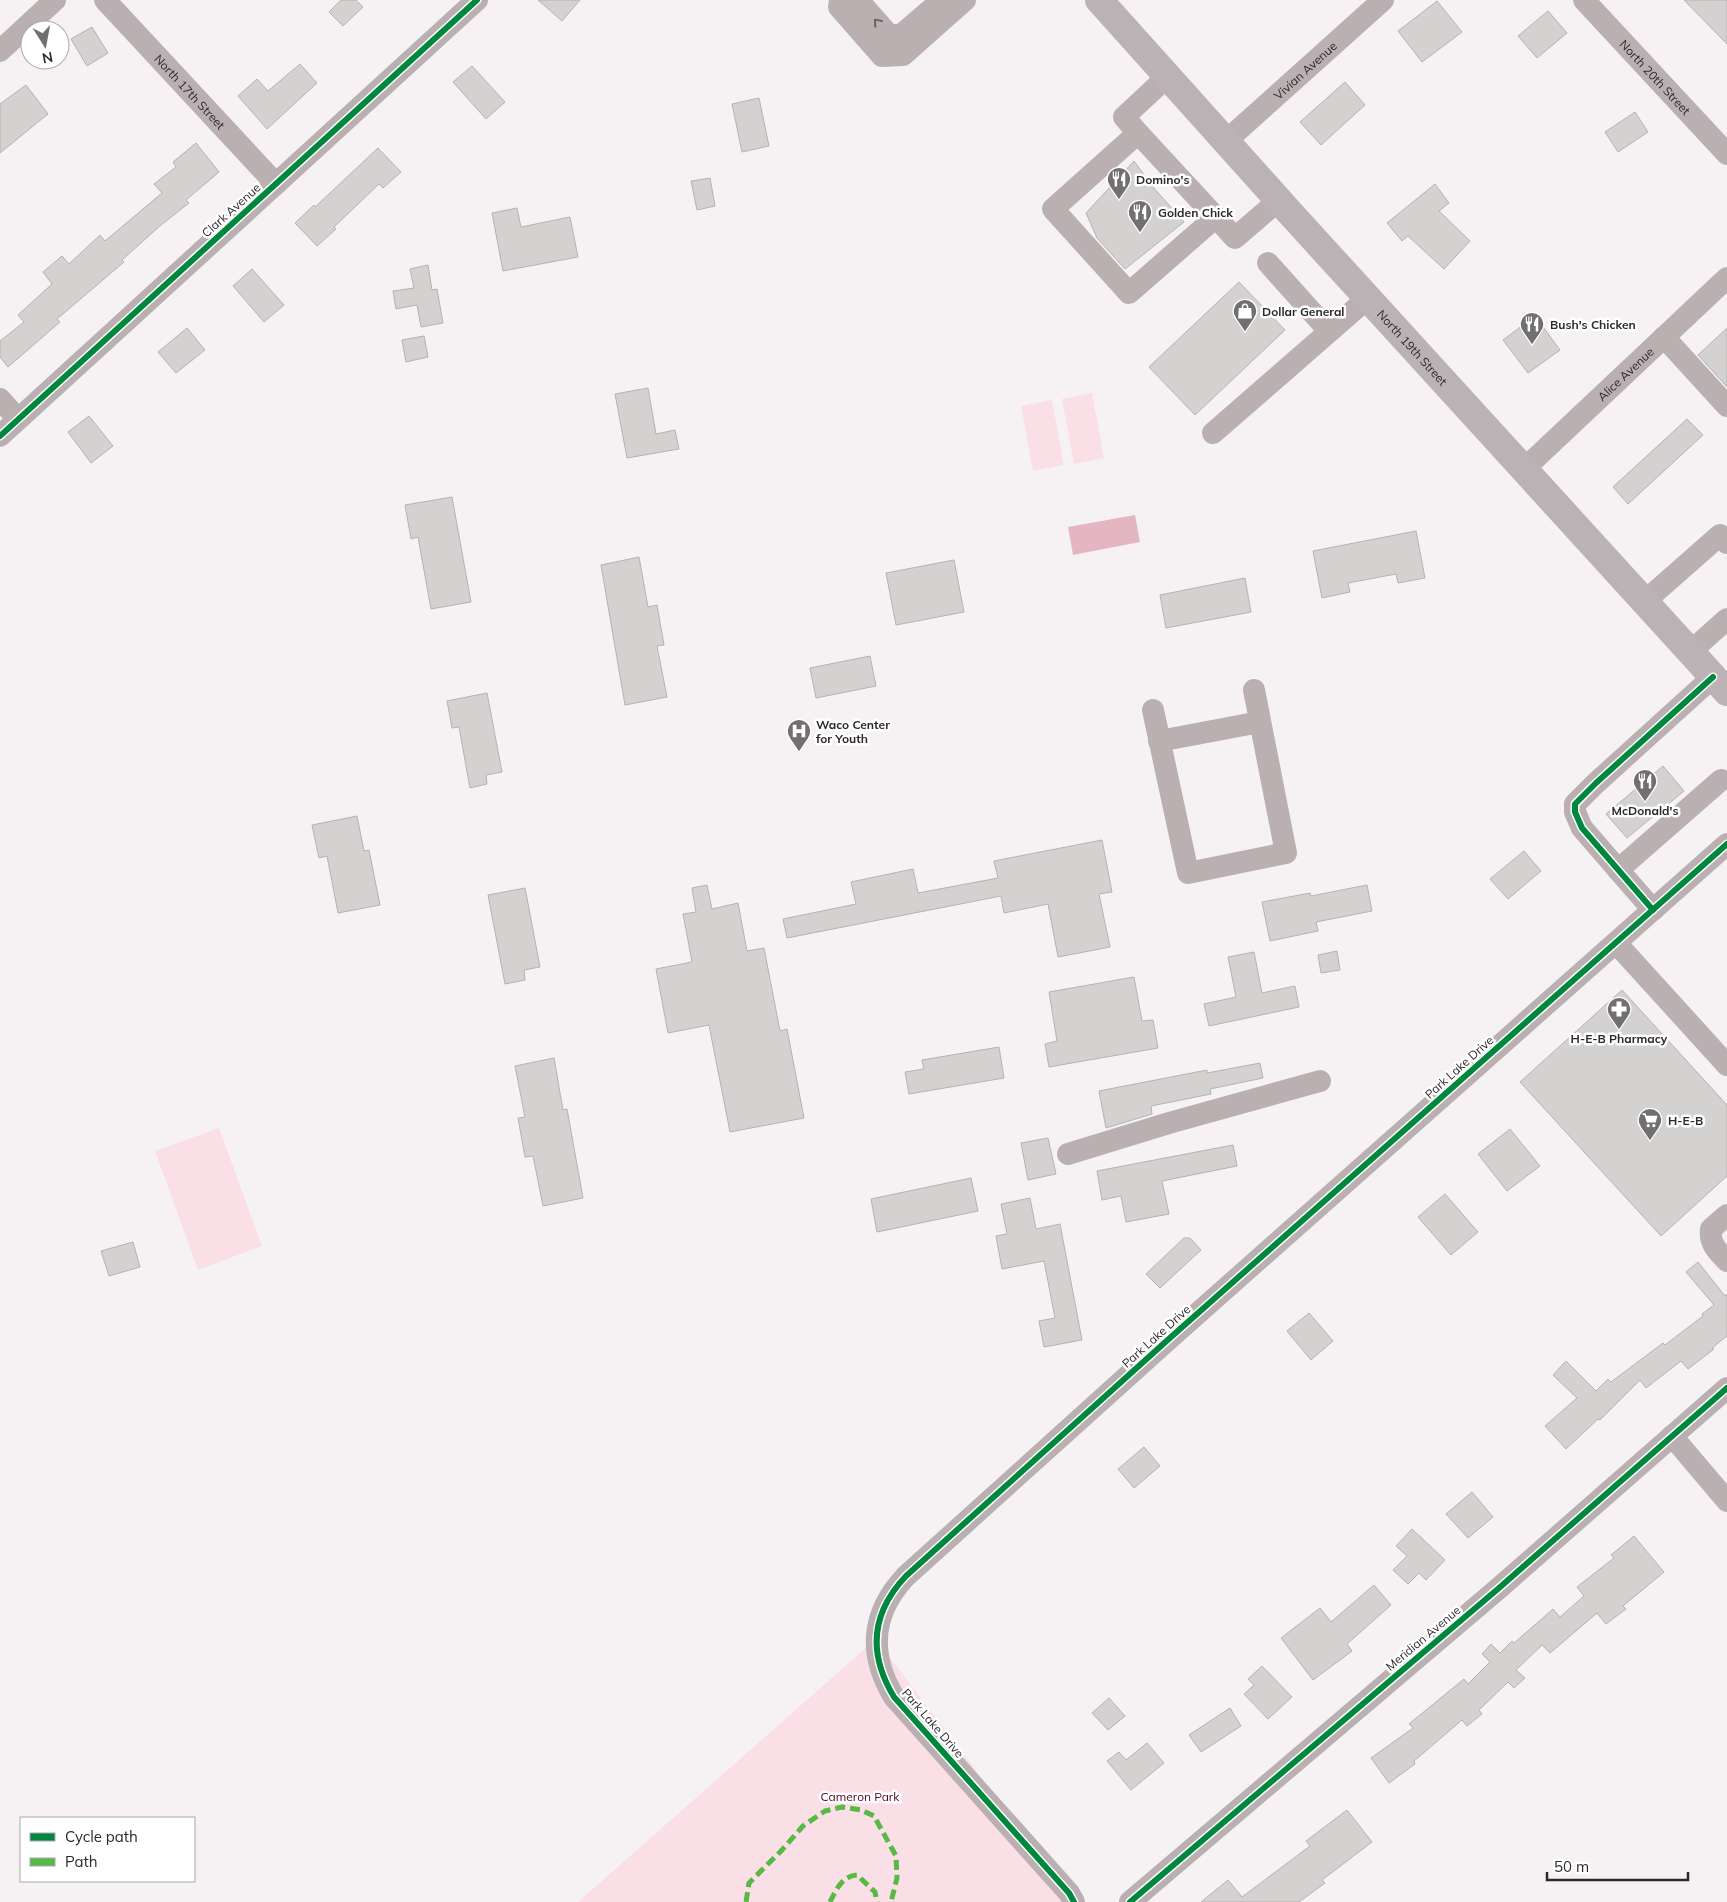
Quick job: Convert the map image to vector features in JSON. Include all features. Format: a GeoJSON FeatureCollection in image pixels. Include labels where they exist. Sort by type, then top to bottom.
{"type":"FeatureCollection","features":[{"type":"Feature","properties":{"kind":"main road","name":"North 19th Street"},"geometry":{"type":"LineString","coordinates":[[1099,0],[1720,684]]}},
{"type":"Feature","properties":{"kind":"street"},"geometry":{"type":"LineString","coordinates":[[0,50],[55,0]]}},
{"type":"Feature","properties":{"kind":"street","name":"North 17th Street"},"geometry":{"type":"LineString","coordinates":[[105,0],[276,184]]}},
{"type":"Feature","properties":{"kind":"street","name":"Clark Avenue"},"geometry":{"type":"LineString","coordinates":[[0,436],[477,0]]}},
{"type":"Feature","properties":{"kind":"street"},"geometry":{"type":"LineString","coordinates":[[840,0],[839,8],[882,56],[903,55],[965,0]]}},
{"type":"Feature","properties":{"kind":"street"},"geometry":{"type":"LineString","coordinates":[[858,0],[889,35],[901,36],[942,0]]}},
{"type":"Feature","properties":{"kind":"street","name":"Vivian Avenue"},"geometry":{"type":"LineString","coordinates":[[1226,142],[1383,0]]}},
{"type":"Feature","properties":{"kind":"street","name":"North 20th Street"},"geometry":{"type":"LineString","coordinates":[[1584,0],[1727,154]]}},
{"type":"Feature","properties":{"kind":"street"},"geometry":{"type":"LineString","coordinates":[[1168,76],[1124,117],[1138,133],[1235,238],[1279,200]]}},
{"type":"Feature","properties":{"kind":"street"},"geometry":{"type":"LineString","coordinates":[[1138,133],[1053,209],[1129,293],[1216,217]]}},
{"type":"Feature","properties":{"kind":"street"},"geometry":{"type":"LineString","coordinates":[[1268,263],[1329,331]]}},
{"type":"Feature","properties":{"kind":"street","name":"Alice Avenue"},"geometry":{"type":"LineString","coordinates":[[1524,469],[1727,278]]}},
{"type":"Feature","properties":{"kind":"street"},"geometry":{"type":"LineString","coordinates":[[1213,433],[1369,297]]}},
{"type":"Feature","properties":{"kind":"street"},"geometry":{"type":"LineString","coordinates":[[1664,336],[1727,406]]}},
{"type":"Feature","properties":{"kind":"street"},"geometry":{"type":"LineString","coordinates":[[0,399],[18,420]]}},
{"type":"Feature","properties":{"kind":"street"},"geometry":{"type":"LineString","coordinates":[[1644,602],[1720,535],[1727,543]]}},
{"type":"Feature","properties":{"kind":"street"},"geometry":{"type":"LineString","coordinates":[[1690,652],[1727,619]]}},
{"type":"Feature","properties":{"kind":"street"},"geometry":{"type":"LineString","coordinates":[[1653,910],[1582,828],[1575,812],[1575,804],[1596,783],[1720,684]]}},
{"type":"Feature","properties":{"kind":"street"},"geometry":{"type":"LineString","coordinates":[[1153,710],[1188,873],[1286,853],[1254,690]]}},
{"type":"Feature","properties":{"kind":"street"},"geometry":{"type":"LineString","coordinates":[[1160,741],[1260,722]]}},
{"type":"Feature","properties":{"kind":"street"},"geometry":{"type":"LineString","coordinates":[[1618,870],[1721,780]]}},
{"type":"Feature","properties":{"kind":"street","name":"Park Lake Drive"},"geometry":{"type":"LineString","coordinates":[[1074,1902],[1069,1893],[894,1697],[884,1679],[877,1658],[876,1639],[878,1624],[888,1597],[906,1576],[1112,1390],[1727,844]]}},
{"type":"Feature","properties":{"kind":"street"},"geometry":{"type":"LineString","coordinates":[[1616,943],[1723,1052]]}},
{"type":"Feature","properties":{"kind":"street"},"geometry":{"type":"LineString","coordinates":[[1068,1154],[1169,1123],[1320,1081]]}},
{"type":"Feature","properties":{"kind":"street"},"geometry":{"type":"LineString","coordinates":[[1727,1215],[1711,1229],[1710,1237],[1714,1246],[1727,1261]]}},
{"type":"Feature","properties":{"kind":"street","name":"Meridian Avenue"},"geometry":{"type":"LineString","coordinates":[[1130,1902],[1491,1594],[1727,1388]]}},
{"type":"Feature","properties":{"kind":"street"},"geometry":{"type":"LineString","coordinates":[[1672,1436],[1727,1501]]}},
{"type":"Feature","properties":{"kind":"green space"},"geometry":{"type":"Polygon","coordinates":[[[1092,393],[1104,458],[1074,464],[1062,399],[1092,393]]]}},
{"type":"Feature","properties":{"kind":"green space"},"geometry":{"type":"Polygon","coordinates":[[[1052,400],[1064,465],[1033,471],[1021,406],[1052,400]]]}},
{"type":"Feature","properties":{"kind":"green space"},"geometry":{"type":"Polygon","coordinates":[[[219,1128],[262,1246],[198,1270],[155,1151],[219,1128]]]}},
{"type":"Feature","properties":{"kind":"green space","name":"Cameron Park"},"geometry":{"type":"Polygon","coordinates":[[[876,1639],[1069,1893],[1070,1902],[578,1902],[876,1639]]]}},
{"type":"Feature","properties":{"kind":"shaded area"},"geometry":{"type":"Polygon","coordinates":[[[1135,515],[1140,542],[1073,555],[1068,527],[1135,515]]]}},
{"type":"Feature","properties":{"kind":"building"},"geometry":{"type":"Polygon","coordinates":[[[341,0],[356,0],[363,7],[343,26],[329,12],[341,0]]]}},
{"type":"Feature","properties":{"kind":"building"},"geometry":{"type":"Polygon","coordinates":[[[538,0],[580,0],[562,21],[538,0]]]}},
{"type":"Feature","properties":{"kind":"building"},"geometry":{"type":"Polygon","coordinates":[[[1684,0],[1727,0],[1727,44],[1684,0]]]}},
{"type":"Feature","properties":{"kind":"building"},"geometry":{"type":"Polygon","coordinates":[[[1437,1],[1462,32],[1422,62],[1398,31],[1437,1]]]}},
{"type":"Feature","properties":{"kind":"building"},"geometry":{"type":"Polygon","coordinates":[[[1548,11],[1567,33],[1537,58],[1518,36],[1548,11]]]}},
{"type":"Feature","properties":{"kind":"building"},"geometry":{"type":"Polygon","coordinates":[[[92,27],[108,53],[87,66],[71,39],[92,27]]]}},
{"type":"Feature","properties":{"kind":"building"},"geometry":{"type":"Polygon","coordinates":[[[300,64],[317,83],[267,129],[238,96],[257,79],[268,91],[300,64]]]}},
{"type":"Feature","properties":{"kind":"building"},"geometry":{"type":"Polygon","coordinates":[[[472,66],[505,102],[486,119],[453,82],[472,66]]]}},
{"type":"Feature","properties":{"kind":"building"},"geometry":{"type":"Polygon","coordinates":[[[1345,82],[1365,105],[1321,145],[1300,122],[1345,82]]]}},
{"type":"Feature","properties":{"kind":"building"},"geometry":{"type":"Polygon","coordinates":[[[26,85],[48,114],[0,153],[0,104],[26,85]]]}},
{"type":"Feature","properties":{"kind":"building"},"geometry":{"type":"Polygon","coordinates":[[[759,98],[769,146],[742,152],[732,104],[759,98]]]}},
{"type":"Feature","properties":{"kind":"building"},"geometry":{"type":"Polygon","coordinates":[[[1635,112],[1648,132],[1618,152],[1605,132],[1635,112]]]}},
{"type":"Feature","properties":{"kind":"building"},"geometry":{"type":"Polygon","coordinates":[[[196,143],[219,172],[186,200],[189,203],[122,260],[124,262],[57,319],[60,322],[8,367],[0,357],[0,341],[24,322],[18,315],[52,284],[43,272],[62,256],[69,264],[100,235],[105,241],[162,193],[154,184],[176,167],[173,162],[196,143]]]}},
{"type":"Feature","properties":{"kind":"building"},"geometry":{"type":"Polygon","coordinates":[[[378,148],[401,172],[383,188],[379,184],[317,246],[295,223],[314,205],[315,207],[378,148]]]}},
{"type":"Feature","properties":{"kind":"building"},"geometry":{"type":"Polygon","coordinates":[[[1134,161],[1153,187],[1184,222],[1125,269],[1097,238],[1086,213],[1134,161]]]}},
{"type":"Feature","properties":{"kind":"building"},"geometry":{"type":"Polygon","coordinates":[[[710,178],[715,206],[697,210],[691,181],[710,178]]]}},
{"type":"Feature","properties":{"kind":"building"},"geometry":{"type":"Polygon","coordinates":[[[1435,184],[1449,203],[1439,211],[1470,241],[1444,269],[1408,236],[1402,241],[1387,223],[1435,184]]]}},
{"type":"Feature","properties":{"kind":"building"},"geometry":{"type":"Polygon","coordinates":[[[517,208],[521,227],[570,217],[578,257],[503,271],[492,213],[517,208]]]}},
{"type":"Feature","properties":{"kind":"building"},"geometry":{"type":"Polygon","coordinates":[[[428,265],[432,290],[437,289],[443,323],[421,327],[417,305],[396,309],[393,291],[414,288],[410,269],[428,265]]]}},
{"type":"Feature","properties":{"kind":"building"},"geometry":{"type":"Polygon","coordinates":[[[252,269],[284,305],[264,322],[233,286],[252,269]]]}},
{"type":"Feature","properties":{"kind":"building"},"geometry":{"type":"Polygon","coordinates":[[[1239,282],[1285,330],[1195,415],[1149,367],[1239,282]]]}},
{"type":"Feature","properties":{"kind":"building","name":"Bush's Chicken"},"geometry":{"type":"Polygon","coordinates":[[[1535,316],[1560,350],[1528,373],[1503,340],[1535,316]]]}},
{"type":"Feature","properties":{"kind":"building"},"geometry":{"type":"Polygon","coordinates":[[[187,328],[205,350],[176,373],[158,352],[187,328]]]}},
{"type":"Feature","properties":{"kind":"building"},"geometry":{"type":"Polygon","coordinates":[[[1727,328],[1727,387],[1698,355],[1727,328]]]}},
{"type":"Feature","properties":{"kind":"building"},"geometry":{"type":"Polygon","coordinates":[[[424,336],[428,357],[406,362],[402,340],[424,336]]]}},
{"type":"Feature","properties":{"kind":"building"},"geometry":{"type":"Polygon","coordinates":[[[648,388],[656,434],[675,430],[679,449],[627,458],[615,394],[648,388]]]}},
{"type":"Feature","properties":{"kind":"building"},"geometry":{"type":"Polygon","coordinates":[[[89,416],[113,446],[91,463],[68,432],[89,416]]]}},
{"type":"Feature","properties":{"kind":"building"},"geometry":{"type":"Polygon","coordinates":[[[1687,419],[1703,435],[1628,504],[1613,487],[1687,419]]]}},
{"type":"Feature","properties":{"kind":"building"},"geometry":{"type":"Polygon","coordinates":[[[452,497],[471,602],[431,609],[418,537],[411,539],[405,505],[452,497]]]}},
{"type":"Feature","properties":{"kind":"building"},"geometry":{"type":"Polygon","coordinates":[[[1416,531],[1425,578],[1398,583],[1396,574],[1348,583],[1350,592],[1322,598],[1313,551],[1416,531]]]}},
{"type":"Feature","properties":{"kind":"building"},"geometry":{"type":"Polygon","coordinates":[[[639,557],[648,607],[657,605],[664,645],[657,646],[667,697],[625,705],[601,565],[639,557]]]}},
{"type":"Feature","properties":{"kind":"building"},"geometry":{"type":"Polygon","coordinates":[[[954,560],[964,612],[896,625],[886,573],[954,560]]]}},
{"type":"Feature","properties":{"kind":"building"},"geometry":{"type":"Polygon","coordinates":[[[1245,578],[1251,612],[1166,628],[1160,595],[1245,578]]]}},
{"type":"Feature","properties":{"kind":"building"},"geometry":{"type":"Polygon","coordinates":[[[870,656],[876,686],[816,698],[810,668],[870,656]]]}},
{"type":"Feature","properties":{"kind":"building"},"geometry":{"type":"Polygon","coordinates":[[[487,693],[502,772],[486,775],[487,784],[470,788],[459,727],[452,728],[447,701],[487,693]]]}},
{"type":"Feature","properties":{"kind":"building","name":"McDonald's"},"geometry":{"type":"Polygon","coordinates":[[[1663,766],[1684,791],[1627,838],[1606,814],[1663,766]]]}},
{"type":"Feature","properties":{"kind":"building"},"geometry":{"type":"Polygon","coordinates":[[[357,816],[364,851],[369,850],[380,905],[338,913],[327,856],[319,858],[312,825],[357,816]]]}},
{"type":"Feature","properties":{"kind":"building"},"geometry":{"type":"Polygon","coordinates":[[[1102,840],[1112,892],[1099,894],[1110,947],[1058,957],[1048,904],[1004,913],[1001,896],[787,938],[783,919],[856,904],[851,882],[913,869],[918,893],[998,878],[994,861],[1102,840]]]}},
{"type":"Feature","properties":{"kind":"building"},"geometry":{"type":"Polygon","coordinates":[[[1524,851],[1541,871],[1508,899],[1490,879],[1524,851]]]}},
{"type":"Feature","properties":{"kind":"building"},"geometry":{"type":"Polygon","coordinates":[[[707,885],[712,909],[738,903],[747,951],[764,948],[780,1031],[787,1029],[804,1118],[730,1132],[709,1025],[668,1033],[656,969],[692,962],[683,914],[696,912],[692,888],[707,885]]]}},
{"type":"Feature","properties":{"kind":"building"},"geometry":{"type":"Polygon","coordinates":[[[1367,885],[1372,911],[1316,922],[1318,931],[1270,941],[1262,902],[1310,893],[1311,896],[1367,885]]]}},
{"type":"Feature","properties":{"kind":"building"},"geometry":{"type":"Polygon","coordinates":[[[525,888],[540,967],[524,970],[525,980],[505,984],[488,895],[525,888]]]}},
{"type":"Feature","properties":{"kind":"building"},"geometry":{"type":"Polygon","coordinates":[[[1337,951],[1340,970],[1321,973],[1318,955],[1337,951]]]}},
{"type":"Feature","properties":{"kind":"building"},"geometry":{"type":"Polygon","coordinates":[[[1254,952],[1262,993],[1295,986],[1299,1007],[1209,1026],[1204,1004],[1236,997],[1228,957],[1254,952]]]}},
{"type":"Feature","properties":{"kind":"building"},"geometry":{"type":"Polygon","coordinates":[[[1134,977],[1142,1021],[1153,1020],[1158,1048],[1049,1067],[1045,1044],[1057,1041],[1049,992],[1134,977]]]}},
{"type":"Feature","properties":{"kind":"building","name":"H-E-B"},"geometry":{"type":"Polygon","coordinates":[[[1622,990],[1727,1105],[1727,1176],[1661,1236],[1520,1082],[1622,990]]]}},
{"type":"Feature","properties":{"kind":"building"},"geometry":{"type":"Polygon","coordinates":[[[999,1047],[1004,1078],[909,1094],[905,1072],[924,1069],[922,1060],[999,1047]]]}},
{"type":"Feature","properties":{"kind":"building"},"geometry":{"type":"Polygon","coordinates":[[[554,1058],[563,1110],[567,1109],[583,1198],[543,1206],[533,1156],[525,1157],[518,1118],[525,1117],[515,1066],[554,1058]]]}},
{"type":"Feature","properties":{"kind":"building"},"geometry":{"type":"Polygon","coordinates":[[[1260,1063],[1263,1078],[1210,1089],[1211,1094],[1151,1106],[1152,1114],[1106,1128],[1099,1091],[1207,1070],[1207,1073],[1260,1063]]]}},
{"type":"Feature","properties":{"kind":"building"},"geometry":{"type":"Polygon","coordinates":[[[1510,1129],[1540,1166],[1507,1191],[1478,1154],[1510,1129]]]}},
{"type":"Feature","properties":{"kind":"building"},"geometry":{"type":"Polygon","coordinates":[[[1048,1138],[1056,1174],[1028,1180],[1021,1143],[1048,1138]]]}},
{"type":"Feature","properties":{"kind":"building"},"geometry":{"type":"Polygon","coordinates":[[[1233,1145],[1237,1166],[1162,1181],[1169,1214],[1126,1222],[1121,1196],[1102,1200],[1097,1171],[1233,1145]]]}},
{"type":"Feature","properties":{"kind":"building"},"geometry":{"type":"Polygon","coordinates":[[[971,1178],[978,1211],[877,1232],[871,1199],[971,1178]]]}},
{"type":"Feature","properties":{"kind":"building"},"geometry":{"type":"Polygon","coordinates":[[[1445,1194],[1478,1232],[1451,1255],[1418,1217],[1445,1194]]]}},
{"type":"Feature","properties":{"kind":"building"},"geometry":{"type":"Polygon","coordinates":[[[1030,1198],[1036,1229],[1060,1224],[1082,1340],[1044,1347],[1039,1321],[1055,1318],[1044,1261],[1002,1269],[996,1236],[1007,1234],[1001,1204],[1030,1198]]]}},
{"type":"Feature","properties":{"kind":"building"},"geometry":{"type":"Polygon","coordinates":[[[1184,1238],[1190,1238],[1201,1250],[1160,1288],[1146,1274],[1184,1238]]]}},
{"type":"Feature","properties":{"kind":"building"},"geometry":{"type":"Polygon","coordinates":[[[133,1242],[140,1267],[109,1276],[101,1251],[133,1242]]]}},
{"type":"Feature","properties":{"kind":"building"},"geometry":{"type":"Polygon","coordinates":[[[1698,1262],[1725,1296],[1727,1294],[1727,1336],[1712,1348],[1714,1349],[1688,1369],[1681,1361],[1646,1388],[1640,1380],[1600,1420],[1598,1419],[1566,1449],[1545,1426],[1577,1398],[1553,1375],[1566,1361],[1596,1391],[1608,1379],[1611,1382],[1703,1316],[1702,1314],[1714,1305],[1686,1272],[1698,1262]]]}},
{"type":"Feature","properties":{"kind":"building"},"geometry":{"type":"Polygon","coordinates":[[[1309,1313],[1333,1341],[1311,1360],[1287,1331],[1309,1313]]]}},
{"type":"Feature","properties":{"kind":"building"},"geometry":{"type":"Polygon","coordinates":[[[1144,1447],[1160,1466],[1134,1488],[1118,1469],[1144,1447]]]}},
{"type":"Feature","properties":{"kind":"building"},"geometry":{"type":"Polygon","coordinates":[[[1472,1492],[1493,1517],[1468,1538],[1446,1514],[1472,1492]]]}},
{"type":"Feature","properties":{"kind":"building"},"geometry":{"type":"Polygon","coordinates":[[[1412,1529],[1445,1560],[1426,1580],[1419,1573],[1408,1584],[1393,1570],[1407,1556],[1396,1546],[1412,1529]]]}},
{"type":"Feature","properties":{"kind":"building"},"geometry":{"type":"Polygon","coordinates":[[[1634,1536],[1664,1572],[1623,1606],[1626,1609],[1606,1624],[1597,1613],[1550,1653],[1542,1645],[1516,1670],[1525,1678],[1514,1688],[1508,1682],[1479,1710],[1482,1714],[1467,1726],[1462,1720],[1414,1761],[1415,1764],[1389,1783],[1371,1758],[1413,1728],[1409,1724],[1464,1679],[1468,1684],[1490,1662],[1482,1654],[1491,1644],[1500,1653],[1512,1641],[1514,1643],[1553,1609],[1560,1617],[1584,1596],[1577,1587],[1614,1558],[1611,1555],[1634,1536]]]}},
{"type":"Feature","properties":{"kind":"building"},"geometry":{"type":"Polygon","coordinates":[[[1374,1585],[1391,1605],[1347,1644],[1352,1651],[1313,1680],[1281,1638],[1320,1608],[1331,1622],[1374,1585]]]}},
{"type":"Feature","properties":{"kind":"building"},"geometry":{"type":"Polygon","coordinates":[[[1262,1666],[1292,1697],[1268,1719],[1244,1694],[1254,1685],[1248,1679],[1262,1666]]]}},
{"type":"Feature","properties":{"kind":"building"},"geometry":{"type":"Polygon","coordinates":[[[1109,1698],[1125,1716],[1108,1730],[1092,1713],[1109,1698]]]}},
{"type":"Feature","properties":{"kind":"building"},"geometry":{"type":"Polygon","coordinates":[[[1230,1708],[1241,1726],[1201,1752],[1189,1735],[1230,1708]]]}},
{"type":"Feature","properties":{"kind":"building"},"geometry":{"type":"Polygon","coordinates":[[[1147,1743],[1164,1763],[1131,1790],[1107,1761],[1119,1752],[1126,1760],[1147,1743]]]}},
{"type":"Feature","properties":{"kind":"building"},"geometry":{"type":"Polygon","coordinates":[[[1347,1810],[1372,1842],[1322,1880],[1325,1883],[1299,1902],[1201,1902],[1228,1880],[1242,1897],[1310,1846],[1306,1841],[1347,1810]]]}},
{"type":"Feature","properties":{"kind":"marked path"},"geometry":{"type":"LineString","coordinates":[[746,1902],[749,1883],[803,1826],[825,1811],[842,1807],[861,1810],[874,1816],[896,1856],[897,1878],[891,1902]]}},
{"type":"Feature","properties":{"kind":"marked path"},"geometry":{"type":"LineString","coordinates":[[830,1902],[843,1881],[857,1875],[875,1892],[877,1902]]}},
{"type":"Feature","properties":{"kind":"cycle path"},"geometry":{"type":"LineString","coordinates":[[0,436],[477,0]]}},
{"type":"Feature","properties":{"kind":"cycle path"},"geometry":{"type":"LineString","coordinates":[[1653,910],[1582,828],[1575,812],[1575,804],[1713,677]]}},
{"type":"Feature","properties":{"kind":"cycle path"},"geometry":{"type":"LineString","coordinates":[[1074,1902],[1069,1893],[894,1697],[880,1665],[877,1650],[877,1634],[880,1619],[894,1590],[906,1576],[1171,1337],[1727,844]]}},
{"type":"Feature","properties":{"kind":"cycle path"},"geometry":{"type":"LineString","coordinates":[[1130,1902],[1499,1588],[1727,1388]]}},
{"type":"Feature","properties":{"kind":"place","name":"Domino's"},"geometry":{"type":"Point","coordinates":[1119,200]}},
{"type":"Feature","properties":{"kind":"place","name":"Golden Chick"},"geometry":{"type":"Point","coordinates":[1140,233]}},
{"type":"Feature","properties":{"kind":"place","name":"Dollar General"},"geometry":{"type":"Point","coordinates":[1245,332]}},
{"type":"Feature","properties":{"kind":"place","name":"Bush's Chicken"},"geometry":{"type":"Point","coordinates":[1532,345]}},
{"type":"Feature","properties":{"kind":"place","name":"Waco Center for Youth"},"geometry":{"type":"Point","coordinates":[799,752]}},
{"type":"Feature","properties":{"kind":"place","name":"McDonald's"},"geometry":{"type":"Point","coordinates":[1645,802]}},
{"type":"Feature","properties":{"kind":"place","name":"H-E-B Pharmacy"},"geometry":{"type":"Point","coordinates":[1619,1030]}},
{"type":"Feature","properties":{"kind":"place","name":"H-E-B"},"geometry":{"type":"Point","coordinates":[1650,1141]}}]}
